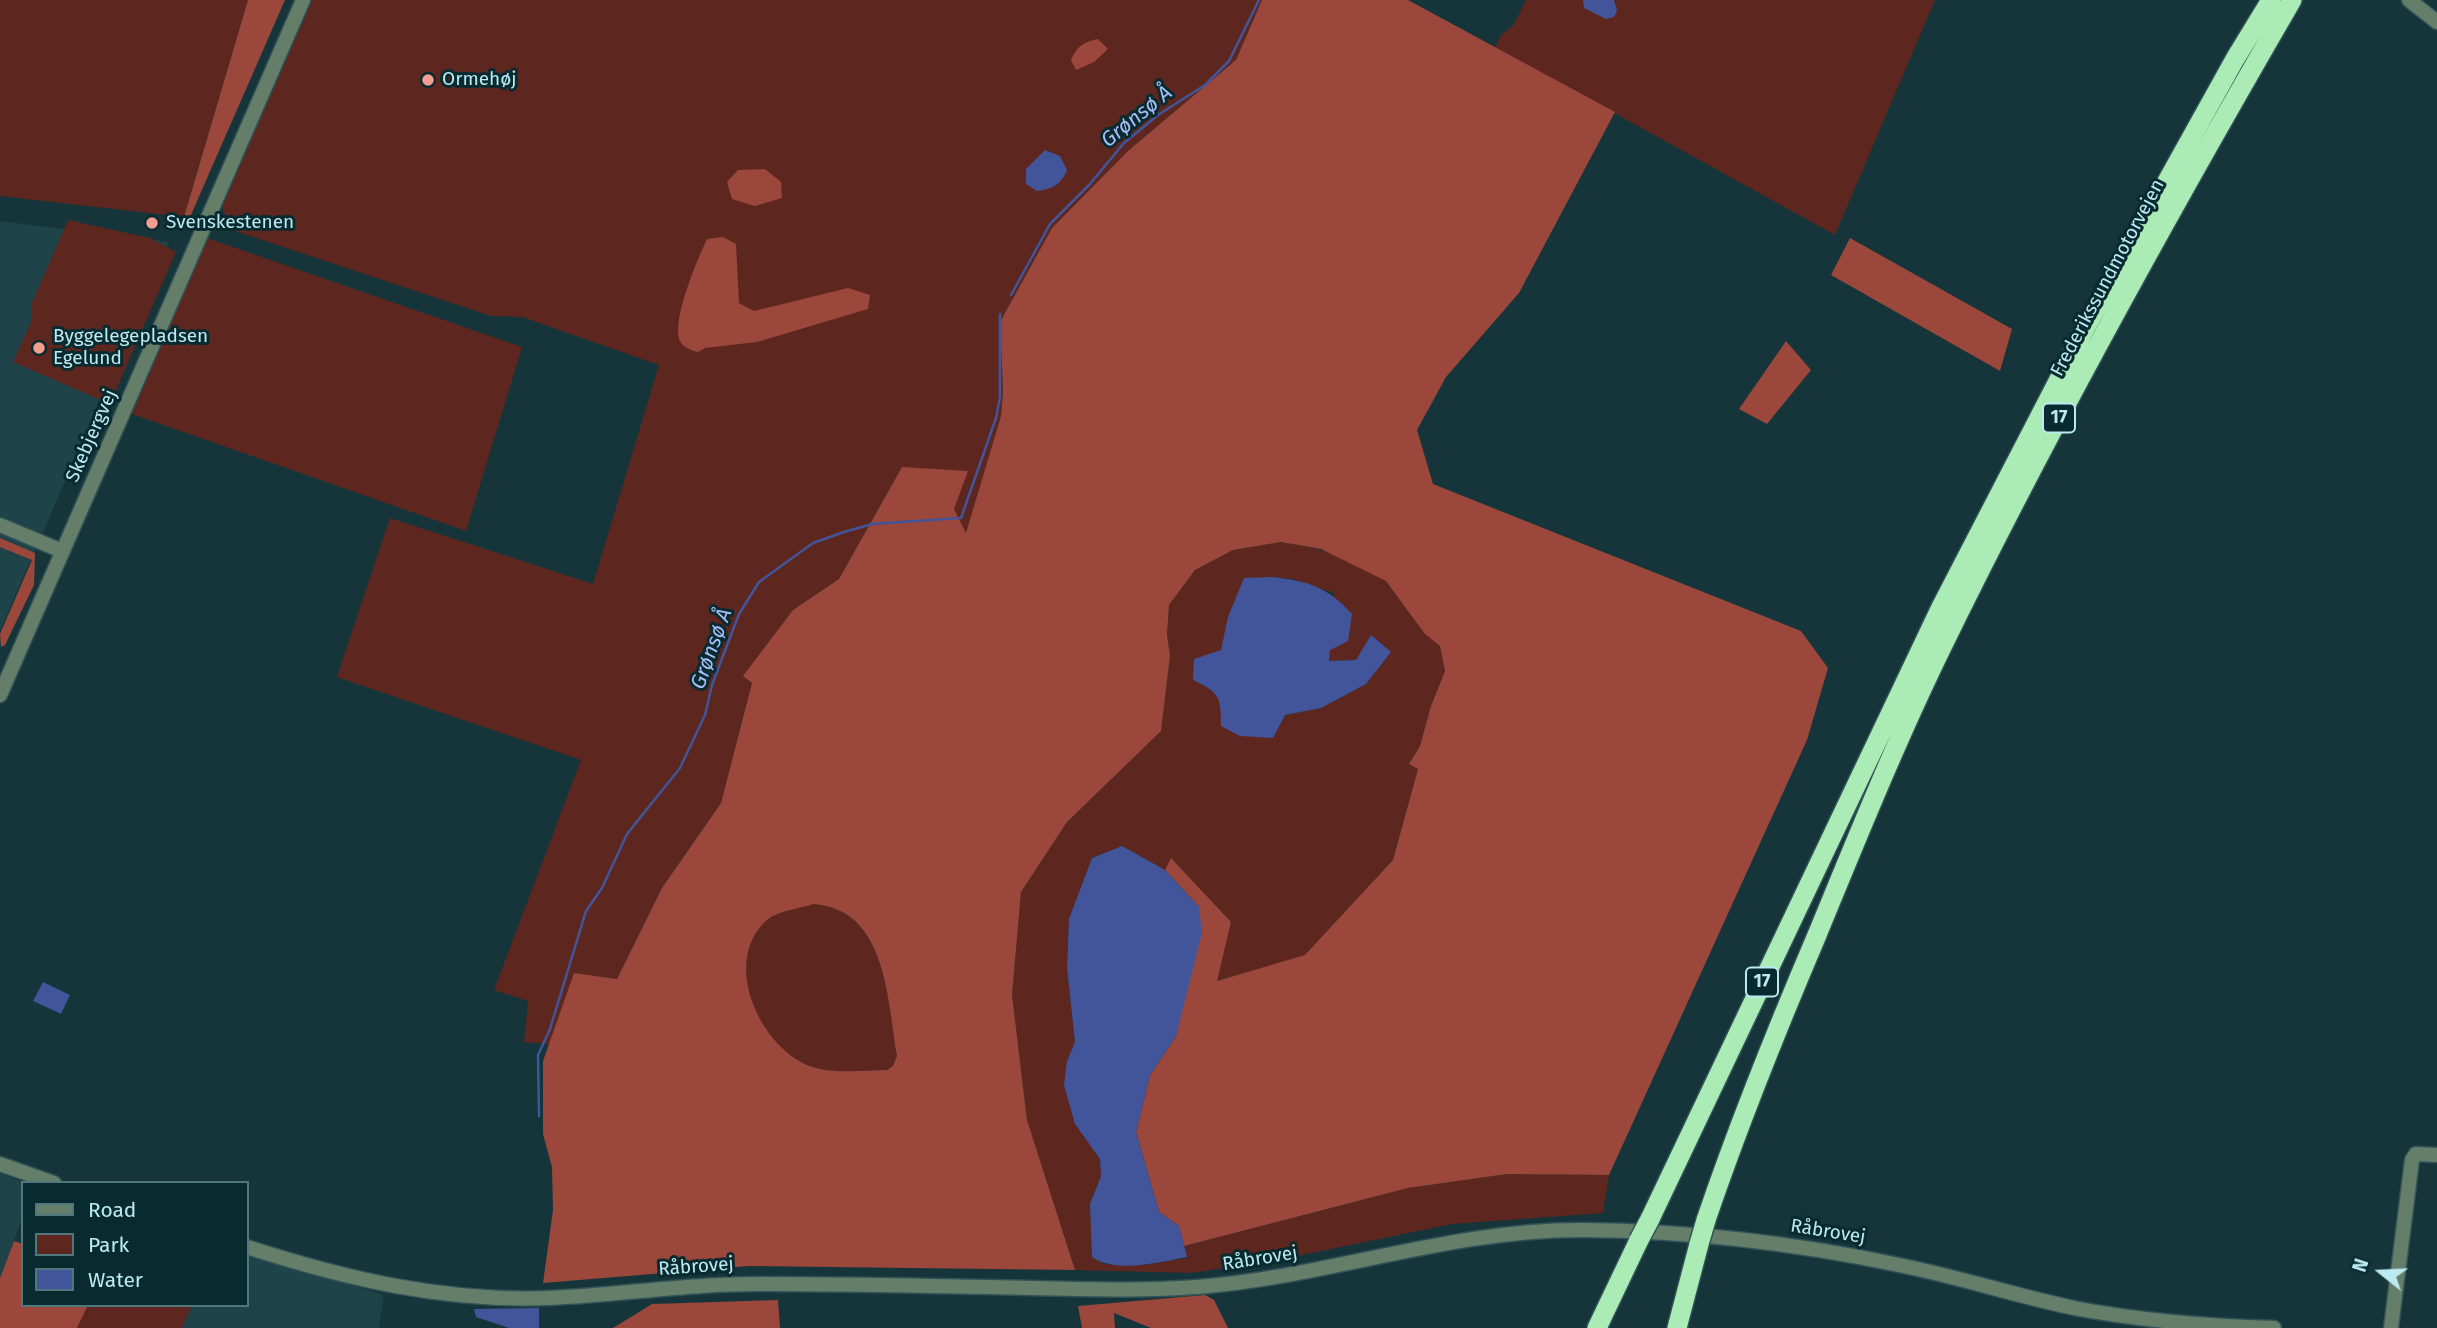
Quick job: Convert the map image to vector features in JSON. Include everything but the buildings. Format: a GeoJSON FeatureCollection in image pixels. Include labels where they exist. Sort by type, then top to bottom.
{"type":"FeatureCollection","features":[{"type":"Feature","properties":{"kind":"highway","name":"17"},"geometry":{"type":"LineString","coordinates":[[1597,1328],[1941,607],[2035,422],[2184,151],[2271,0]]}},
{"type":"Feature","properties":{"kind":"highway","name":"Frederikssundmotorvejen"},"geometry":{"type":"LineString","coordinates":[[1677,1328],[1706,1220],[1741,1114],[1940,650],[2040,452],[2200,157],[2292,0]]}},
{"type":"Feature","properties":{"kind":"street","name":"Skebjergvej"},"geometry":{"type":"LineString","coordinates":[[0,695],[303,0]]}},
{"type":"Feature","properties":{"kind":"street"},"geometry":{"type":"LineString","coordinates":[[2409,0],[2437,22]]}},
{"type":"Feature","properties":{"kind":"street"},"geometry":{"type":"LineString","coordinates":[[0,525],[62,551]]}},
{"type":"Feature","properties":{"kind":"street"},"geometry":{"type":"LineString","coordinates":[[2391,1328],[2412,1160],[2416,1154],[2437,1155]]}},
{"type":"Feature","properties":{"kind":"street"},"geometry":{"type":"LineString","coordinates":[[0,1164],[48,1181]]}},
{"type":"Feature","properties":{"kind":"street","name":"Råbrovej"},"geometry":{"type":"LineString","coordinates":[[248,1247],[309,1267],[389,1287],[489,1297],[548,1298],[733,1283],[1115,1289],[1195,1287],[1275,1278],[1499,1235],[1575,1230],[1629,1231],[1717,1235],[1833,1252],[1903,1265],[2078,1308],[2138,1319],[2274,1328]]}},
{"type":"Feature","properties":{"kind":"shaded area"},"geometry":{"type":"Polygon","coordinates":[[[248,0],[285,0],[187,224],[184,217],[248,0]]]}},
{"type":"Feature","properties":{"kind":"shaded area"},"geometry":{"type":"Polygon","coordinates":[[[1262,0],[1408,0],[1615,112],[1519,293],[1446,377],[1417,430],[1433,484],[1801,631],[1828,668],[1807,740],[1609,1175],[1507,1174],[1408,1188],[1184,1246],[1179,1226],[1159,1212],[1136,1132],[1150,1075],[1176,1036],[1199,907],[1165,870],[1171,858],[1231,922],[1217,981],[1305,955],[1393,860],[1418,769],[1409,764],[1420,746],[1431,706],[1445,671],[1440,646],[1425,634],[1386,581],[1321,549],[1281,542],[1233,550],[1195,570],[1169,605],[1167,635],[1170,656],[1161,731],[1067,822],[1021,892],[1012,995],[1027,1120],[1075,1270],[749,1266],[543,1283],[553,1210],[552,1167],[543,1134],[543,1061],[574,973],[617,979],[662,888],[721,803],[752,683],[743,676],[793,610],[839,579],[902,467],[968,471],[954,509],[966,533],[1001,416],[1003,390],[1000,322],[1052,228],[1129,150],[1236,60],[1262,0]],[[813,904],[783,912],[767,920],[754,937],[747,957],[747,978],[752,1000],[761,1021],[774,1039],[807,1065],[836,1071],[887,1070],[893,1066],[897,1056],[886,984],[879,960],[869,939],[856,922],[837,910],[813,904]]]}},
{"type":"Feature","properties":{"kind":"shaded area"},"geometry":{"type":"Polygon","coordinates":[[[1098,39],[1108,49],[1094,62],[1076,70],[1071,60],[1078,48],[1098,39]]]}},
{"type":"Feature","properties":{"kind":"shaded area"},"geometry":{"type":"Polygon","coordinates":[[[765,169],[781,182],[782,198],[755,206],[732,199],[727,182],[738,170],[765,169]]]}},
{"type":"Feature","properties":{"kind":"shaded area"},"geometry":{"type":"Polygon","coordinates":[[[0,221],[169,242],[0,631],[0,221]]]}},
{"type":"Feature","properties":{"kind":"shaded area"},"geometry":{"type":"Polygon","coordinates":[[[723,237],[736,244],[739,303],[754,311],[848,288],[870,295],[868,309],[757,342],[705,348],[698,352],[688,348],[680,341],[678,332],[682,305],[707,239],[723,237]]]}},
{"type":"Feature","properties":{"kind":"shaded area"},"geometry":{"type":"Polygon","coordinates":[[[1850,238],[2012,329],[2000,371],[1831,275],[1850,238]]]}},
{"type":"Feature","properties":{"kind":"shaded area"},"geometry":{"type":"Polygon","coordinates":[[[1786,341],[1811,370],[1767,424],[1739,409],[1786,341]]]}},
{"type":"Feature","properties":{"kind":"shaded area"},"geometry":{"type":"Polygon","coordinates":[[[0,538],[35,553],[34,585],[5,645],[1,647],[0,634],[32,560],[0,547],[0,538]]]}},
{"type":"Feature","properties":{"kind":"shaded area"},"geometry":{"type":"Polygon","coordinates":[[[0,1173],[21,1181],[21,1221],[0,1278],[0,1173]]]}},
{"type":"Feature","properties":{"kind":"shaded area"},"geometry":{"type":"Polygon","coordinates":[[[14,1241],[21,1243],[21,1307],[87,1307],[77,1328],[0,1328],[0,1278],[14,1241]]]}},
{"type":"Feature","properties":{"kind":"shaded area"},"geometry":{"type":"Polygon","coordinates":[[[248,1253],[384,1295],[379,1328],[182,1328],[191,1307],[248,1307],[248,1253]]]}},
{"type":"Feature","properties":{"kind":"shaded area"},"geometry":{"type":"Polygon","coordinates":[[[1205,1295],[1214,1300],[1228,1328],[1151,1328],[1114,1313],[1115,1328],[1082,1328],[1078,1306],[1205,1295]]]}},
{"type":"Feature","properties":{"kind":"shaded area"},"geometry":{"type":"Polygon","coordinates":[[[778,1300],[780,1328],[613,1328],[652,1304],[778,1300]]]}},
{"type":"Feature","properties":{"kind":"green space"},"geometry":{"type":"Polygon","coordinates":[[[0,0],[248,0],[184,217],[0,196],[0,0]]]}},
{"type":"Feature","properties":{"kind":"green space"},"geometry":{"type":"Polygon","coordinates":[[[312,0],[1262,0],[1236,60],[1129,150],[1052,228],[1000,322],[1003,390],[1001,416],[966,535],[954,509],[902,467],[839,579],[793,610],[744,676],[752,683],[721,803],[662,888],[617,979],[574,973],[551,1044],[524,1042],[528,1001],[494,990],[581,760],[337,677],[390,518],[593,584],[659,365],[522,317],[491,316],[238,232],[230,226],[222,207],[312,0]]]}},
{"type":"Feature","properties":{"kind":"green space"},"geometry":{"type":"Polygon","coordinates":[[[1526,0],[1935,0],[1835,235],[1495,47],[1501,35],[1513,26],[1526,0]]]}},
{"type":"Feature","properties":{"kind":"green space"},"geometry":{"type":"Polygon","coordinates":[[[68,220],[150,238],[176,252],[110,404],[13,362],[32,320],[32,303],[68,220]]]}},
{"type":"Feature","properties":{"kind":"green space"},"geometry":{"type":"Polygon","coordinates":[[[207,238],[522,347],[466,531],[132,414],[207,238]]]}},
{"type":"Feature","properties":{"kind":"green space"},"geometry":{"type":"Polygon","coordinates":[[[1281,542],[1323,551],[1365,567],[1395,590],[1425,631],[1440,646],[1445,671],[1431,706],[1420,746],[1409,763],[1418,769],[1393,860],[1305,956],[1216,981],[1231,922],[1172,859],[1165,870],[1122,846],[1092,858],[1069,919],[1067,968],[1075,1042],[1067,1061],[1075,1124],[1100,1159],[1101,1176],[1090,1204],[1102,1264],[1144,1265],[1186,1258],[1184,1246],[1408,1188],[1507,1174],[1609,1175],[1603,1213],[1452,1224],[1268,1262],[1190,1273],[1075,1270],[1027,1120],[1012,995],[1021,892],[1067,822],[1161,731],[1170,656],[1167,635],[1169,605],[1195,570],[1233,550],[1281,542]],[[1272,577],[1228,617],[1215,691],[1221,704],[1273,738],[1285,715],[1321,708],[1366,684],[1390,652],[1356,660],[1329,661],[1334,593],[1292,579],[1272,577]]]}},
{"type":"Feature","properties":{"kind":"green space"},"geometry":{"type":"Polygon","coordinates":[[[813,904],[837,910],[856,922],[869,939],[879,960],[886,984],[897,1056],[893,1066],[887,1070],[836,1071],[807,1065],[789,1054],[774,1039],[751,1000],[747,957],[754,937],[771,917],[813,904]]]}},
{"type":"Feature","properties":{"kind":"green space"},"geometry":{"type":"Polygon","coordinates":[[[87,1307],[191,1307],[182,1328],[77,1328],[87,1307]]]}},
{"type":"Feature","properties":{"kind":"water"},"geometry":{"type":"Polygon","coordinates":[[[1583,0],[1614,0],[1617,11],[1614,17],[1606,19],[1584,8],[1583,0]]]}},
{"type":"Feature","properties":{"kind":"water"},"geometry":{"type":"Polygon","coordinates":[[[1045,150],[1060,156],[1067,170],[1055,185],[1037,191],[1026,184],[1026,169],[1045,150]]]}},
{"type":"Feature","properties":{"kind":"water"},"geometry":{"type":"Polygon","coordinates":[[[1272,577],[1307,583],[1326,591],[1352,614],[1348,641],[1330,650],[1329,661],[1356,660],[1371,635],[1391,652],[1366,684],[1321,708],[1285,715],[1273,738],[1240,736],[1221,726],[1217,697],[1193,680],[1194,659],[1221,650],[1228,617],[1244,578],[1272,577]]]}},
{"type":"Feature","properties":{"kind":"water"},"geometry":{"type":"Polygon","coordinates":[[[1122,846],[1165,870],[1199,907],[1202,933],[1176,1036],[1150,1075],[1136,1132],[1159,1212],[1179,1226],[1187,1257],[1126,1266],[1113,1265],[1092,1257],[1090,1204],[1101,1176],[1100,1159],[1075,1124],[1064,1085],[1067,1061],[1075,1042],[1067,968],[1069,919],[1092,858],[1122,846]]]}},
{"type":"Feature","properties":{"kind":"water"},"geometry":{"type":"Polygon","coordinates":[[[43,982],[70,995],[61,1014],[33,1001],[43,982]]]}},
{"type":"Feature","properties":{"kind":"water"},"geometry":{"type":"Polygon","coordinates":[[[539,1308],[539,1328],[509,1328],[476,1317],[474,1309],[539,1308]]]}},
{"type":"Feature","properties":{"kind":"waterway","name":"Grønsø Å"},"geometry":{"type":"LineString","coordinates":[[1011,295],[1050,224],[1089,185],[1124,143],[1158,115],[1205,85],[1229,61],[1259,0]]}},
{"type":"Feature","properties":{"kind":"waterway","name":"Grønsø Å"},"geometry":{"type":"LineString","coordinates":[[539,1116],[538,1055],[550,1029],[586,911],[602,888],[627,834],[680,768],[705,715],[712,685],[739,614],[759,582],[813,543],[872,524],[961,518],[996,418],[1000,397],[1000,314]]}},
{"type":"Feature","properties":{"kind":"place","name":"Ormehøj"},"geometry":{"type":"Point","coordinates":[428,80]}},
{"type":"Feature","properties":{"kind":"place","name":"Svenskestenen"},"geometry":{"type":"Point","coordinates":[152,223]}},
{"type":"Feature","properties":{"kind":"place","name":"Byggelegepladsen Egelund"},"geometry":{"type":"Point","coordinates":[39,348]}}]}
